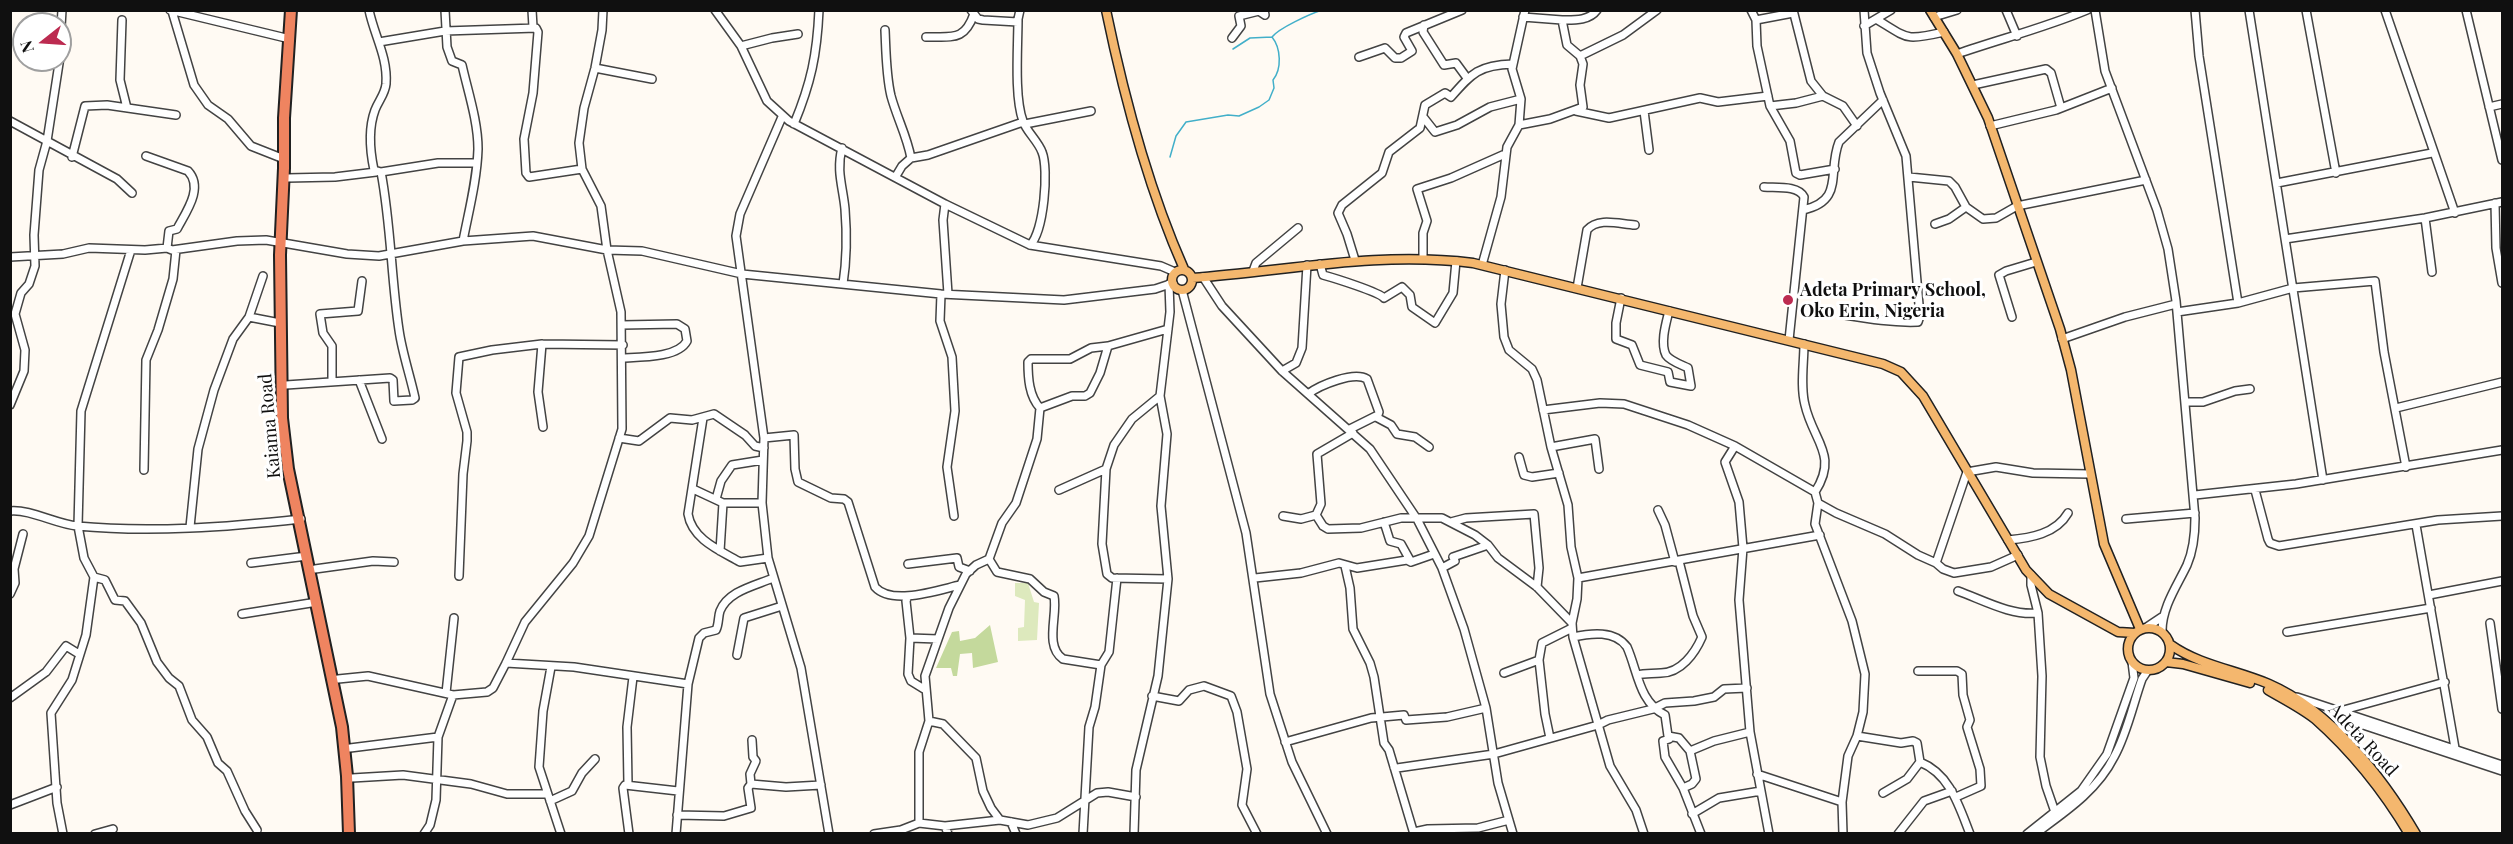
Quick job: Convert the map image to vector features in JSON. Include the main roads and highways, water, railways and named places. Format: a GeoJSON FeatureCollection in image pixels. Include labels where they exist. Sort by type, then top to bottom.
{"type":"FeatureCollection","features":[{"type":"Feature","properties":{"kind":"highway","name":"Kaiama Road"},"geometry":{"type":"LineString","coordinates":[[293,10],[284,118],[280,324],[284,435],[338,679],[350,748],[354,834]]}},
{"type":"Feature","properties":{"kind":"highway","name":"Kaiama Road"},"geometry":{"type":"LineString","coordinates":[[291,36],[287,178],[282,243],[286,385],[291,456],[307,556],[342,727],[349,834]]}},
{"type":"Feature","properties":{"kind":"main road"},"geometry":{"type":"LineString","coordinates":[[1106,10],[1122,86],[1173,245],[1179,271],[1171,283],[1182,290],[1189,287],[1192,278]]}},
{"type":"Feature","properties":{"kind":"main road"},"geometry":{"type":"LineString","coordinates":[[1932,14],[1957,54],[1990,126],[2071,370],[2104,544],[2141,630]]}},
{"type":"Feature","properties":{"kind":"main road"},"geometry":{"type":"LineString","coordinates":[[1192,278],[1355,260],[1423,258],[1456,261],[1505,270],[1883,364],[1901,372],[1923,396],[2008,540],[2031,575],[2049,594],[2118,632],[2128,646],[2133,662],[2139,668],[2148,670],[2158,668],[2166,662],[2170,653],[2170,645],[2162,631],[2118,632]]}},
{"type":"Feature","properties":{"kind":"main road"},"geometry":{"type":"LineString","coordinates":[[1179,271],[1191,274],[1192,278]]}},
{"type":"Feature","properties":{"kind":"main road"},"geometry":{"type":"LineString","coordinates":[[2128,646],[2141,630]]}},
{"type":"Feature","properties":{"kind":"main road","name":"Adeta Road"},"geometry":{"type":"LineString","coordinates":[[2170,645],[2185,655],[2257,680],[2294,697],[2313,710],[2341,737],[2390,794],[2412,833]]}},
{"type":"Feature","properties":{"kind":"main road","name":"Adeta Road"},"geometry":{"type":"LineString","coordinates":[[2166,662],[2183,664],[2266,688],[2313,718],[2337,741],[2412,833]]}},
{"type":"Feature","properties":{"kind":"waterway"},"geometry":{"type":"LineString","coordinates":[[1233,49],[1250,38],[1272,37],[1288,26],[1322,10]]}},
{"type":"Feature","properties":{"kind":"waterway"},"geometry":{"type":"LineString","coordinates":[[1170,157],[1176,136],[1186,122],[1228,115],[1239,116],[1269,100],[1279,64],[1279,53],[1272,37]]}},
{"type":"Feature","properties":{"kind":"place","name":"Adeta Primary School, Oko Erin, Nigeria"},"geometry":{"type":"Point","coordinates":[1788,300]}}]}
